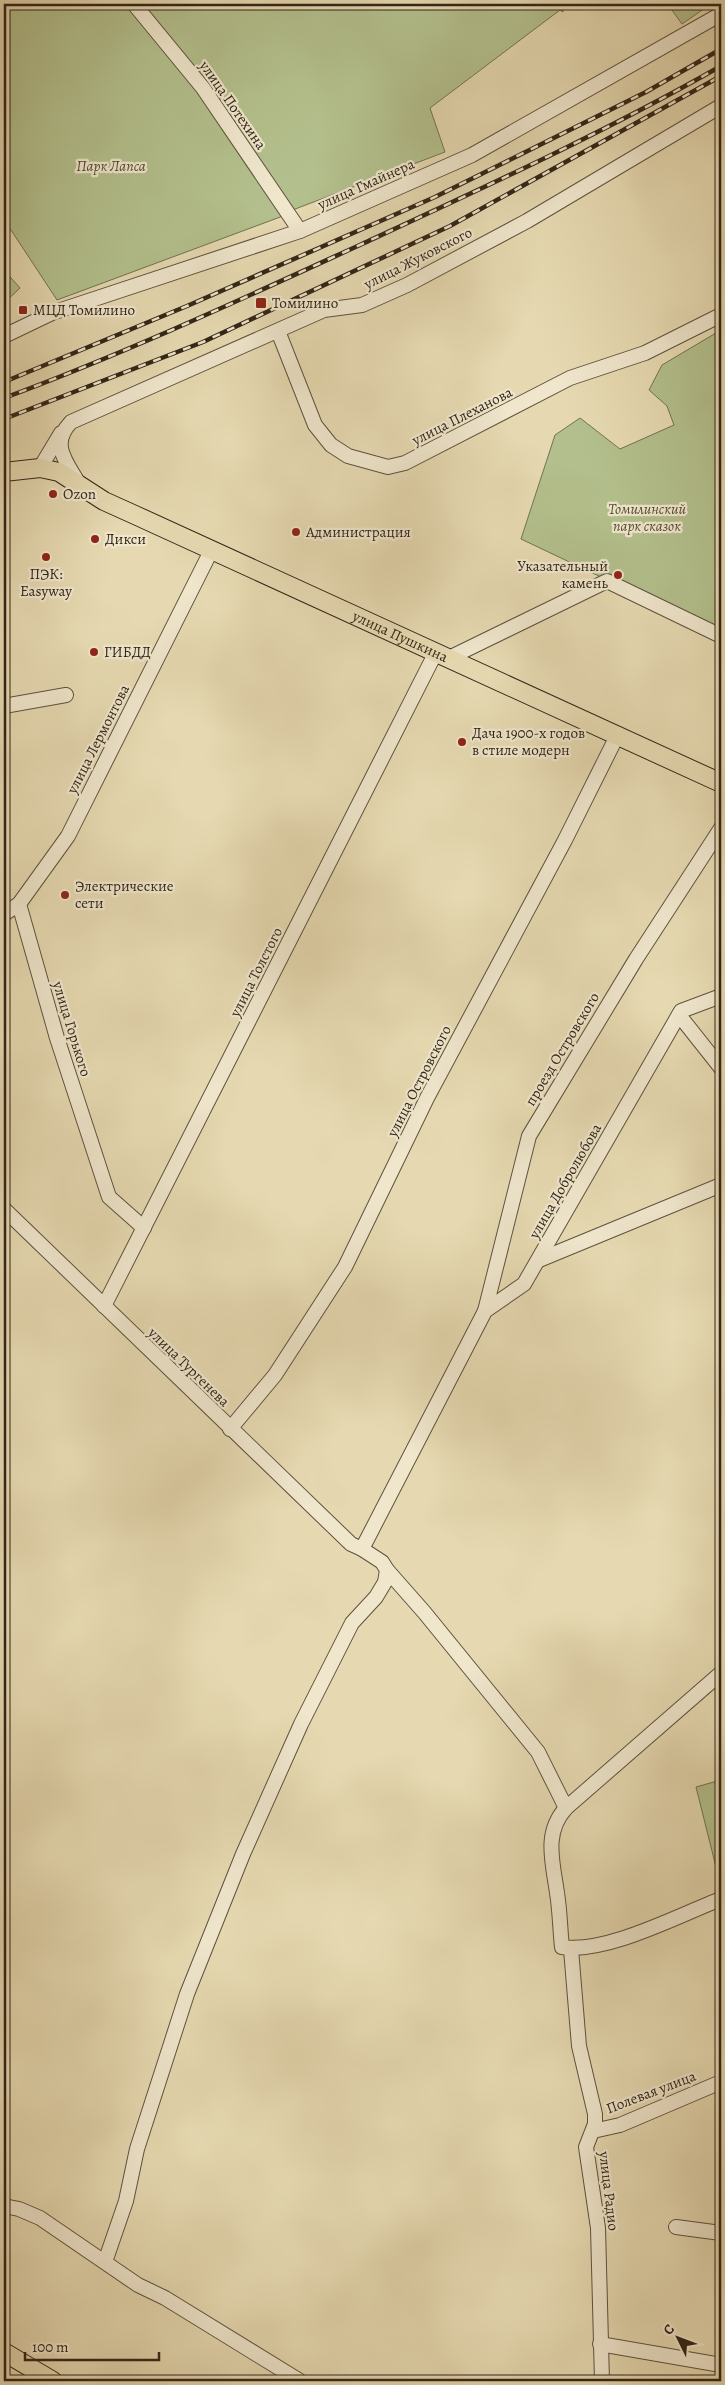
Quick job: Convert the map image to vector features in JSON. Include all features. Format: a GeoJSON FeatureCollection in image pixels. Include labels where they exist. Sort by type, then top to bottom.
{"type":"FeatureCollection","features":[{"type":"Feature","properties":{"kind":"main road"},"geometry":{"type":"LineString","coordinates":[[4,472],[40,468]]}},
{"type":"Feature","properties":{"kind":"main road","name":"улица Пушкина"},"geometry":{"type":"LineString","coordinates":[[40,468],[59,472],[104,501],[618,734],[721,783]]}},
{"type":"Feature","properties":{"kind":"main road"},"geometry":{"type":"LineString","coordinates":[[4,2352],[53,2381]]}},
{"type":"Feature","properties":{"kind":"main road"},"geometry":{"type":"LineString","coordinates":[[4,2365],[32,2381]]}},
{"type":"Feature","properties":{"kind":"street","name":"улица Потехина"},"geometry":{"type":"LineString","coordinates":[[134,4],[203,88],[300,231]]}},
{"type":"Feature","properties":{"kind":"street","name":"улица Гмайнера"},"geometry":{"type":"LineString","coordinates":[[4,336],[52,313],[300,231],[472,155],[721,14]]}},
{"type":"Feature","properties":{"kind":"street","name":"улица Жуковского"},"geometry":{"type":"LineString","coordinates":[[40,468],[61,432],[71,422],[324,310],[362,304],[406,285],[527,221],[721,106]]}},
{"type":"Feature","properties":{"kind":"street","name":"улица Плеханова"},"geometry":{"type":"LineString","coordinates":[[278,331],[315,425],[331,444],[348,456],[388,467],[405,463],[570,378],[645,353],[721,315]]}},
{"type":"Feature","properties":{"kind":"street"},"geometry":{"type":"LineString","coordinates":[[61,432],[59,444],[80,486]]}},
{"type":"Feature","properties":{"kind":"street","name":"улица Лермонтова"},"geometry":{"type":"LineString","coordinates":[[19,904],[68,836],[212,549]]}},
{"type":"Feature","properties":{"kind":"street"},"geometry":{"type":"LineString","coordinates":[[443,655],[607,581],[721,636]]}},
{"type":"Feature","properties":{"kind":"street","name":"улица Толстого"},"geometry":{"type":"LineString","coordinates":[[104,1306],[443,655]]}},
{"type":"Feature","properties":{"kind":"street"},"geometry":{"type":"LineString","coordinates":[[4,706],[66,695]]}},
{"type":"Feature","properties":{"kind":"street","name":"улица Островского"},"geometry":{"type":"LineString","coordinates":[[230,1429],[275,1375],[345,1267],[427,1098],[561,849],[618,734]]}},
{"type":"Feature","properties":{"kind":"street","name":"проезд Островского"},"geometry":{"type":"LineString","coordinates":[[485,1311],[529,1136],[636,959],[721,828]]}},
{"type":"Feature","properties":{"kind":"street"},"geometry":{"type":"LineString","coordinates":[[4,914],[19,904]]}},
{"type":"Feature","properties":{"kind":"street","name":"улица Горького"},"geometry":{"type":"LineString","coordinates":[[19,904],[57,1038],[109,1197],[144,1228]]}},
{"type":"Feature","properties":{"kind":"street"},"geometry":{"type":"LineString","coordinates":[[721,996],[681,1011],[679,1015],[721,1068]]}},
{"type":"Feature","properties":{"kind":"street","name":"улица Добролюбова"},"geometry":{"type":"LineString","coordinates":[[539,1260],[553,1230],[603,1150],[679,1015]]}},
{"type":"Feature","properties":{"kind":"street","name":"улица Добролюбова"},"geometry":{"type":"LineString","coordinates":[[539,1260],[721,1185]]}},
{"type":"Feature","properties":{"kind":"street","name":"улица Тургенева"},"geometry":{"type":"LineString","coordinates":[[4,1209],[230,1429],[358,1548],[382,1562],[538,1752],[566,1808]]}},
{"type":"Feature","properties":{"kind":"street"},"geometry":{"type":"LineString","coordinates":[[358,1548],[485,1311],[524,1284],[539,1260]]}},
{"type":"Feature","properties":{"kind":"street"},"geometry":{"type":"LineString","coordinates":[[105,2262],[126,2201],[137,2149],[187,1994],[242,1854],[301,1724],[352,1623],[376,1597],[384,1582],[387,1570]]}},
{"type":"Feature","properties":{"kind":"street","name":"улица Радио"},"geometry":{"type":"LineString","coordinates":[[602,2381],[598,2228],[586,2147],[593,2131],[595,2114],[579,2046],[550,1850],[553,1829],[566,1808],[721,1673]]}},
{"type":"Feature","properties":{"kind":"street"},"geometry":{"type":"LineString","coordinates":[[566,1948],[614,1941],[721,1899]]}},
{"type":"Feature","properties":{"kind":"street","name":"Полевая улица"},"geometry":{"type":"LineString","coordinates":[[593,2131],[620,2125],[721,2082]]}},
{"type":"Feature","properties":{"kind":"street"},"geometry":{"type":"LineString","coordinates":[[4,2206],[40,2218],[138,2285],[165,2298],[300,2381]]}},
{"type":"Feature","properties":{"kind":"street"},"geometry":{"type":"LineString","coordinates":[[676,2227],[721,2233]]}},
{"type":"Feature","properties":{"kind":"street"},"geometry":{"type":"LineString","coordinates":[[600,2344],[721,2365]]}},
{"type":"Feature","properties":{"kind":"green space","name":"Парк Лапса"},"geometry":{"type":"Polygon","coordinates":[[[4,4],[563,4],[563,12],[560,10],[430,108],[445,152],[282,214],[283,216],[57,300],[11,230],[4,223],[4,4]]]}},
{"type":"Feature","properties":{"kind":"green space"},"geometry":{"type":"Polygon","coordinates":[[[672,4],[711,4],[682,24],[669,6],[672,4]]]}},
{"type":"Feature","properties":{"kind":"green space"},"geometry":{"type":"Polygon","coordinates":[[[4,270],[20,288],[4,303],[4,270]]]}},
{"type":"Feature","properties":{"kind":"green space","name":"Томилинский парк сказок"},"geometry":{"type":"Polygon","coordinates":[[[721,330],[721,634],[521,539],[555,435],[580,418],[620,449],[674,425],[667,406],[649,390],[662,365],[721,330]]]}},
{"type":"Feature","properties":{"kind":"green space"},"geometry":{"type":"Polygon","coordinates":[[[721,1780],[721,1883],[720,1883],[696,1787],[721,1780]]]}},
{"type":"Feature","properties":{"kind":"railway"},"geometry":{"type":"LineString","coordinates":[[4,382],[187,306],[435,197],[646,92],[721,49]]}},
{"type":"Feature","properties":{"kind":"railway"},"geometry":{"type":"LineString","coordinates":[[4,398],[95,363],[273,285],[407,223],[588,137],[721,66]]}},
{"type":"Feature","properties":{"kind":"railway"},"geometry":{"type":"LineString","coordinates":[[4,419],[203,342],[450,226],[721,76]]}},
{"type":"Feature","properties":{"kind":"place","name":"Томилино"},"geometry":{"type":"Point","coordinates":[261,303]}},
{"type":"Feature","properties":{"kind":"place","name":"МЦД Томилино"},"geometry":{"type":"Point","coordinates":[23,310]}},
{"type":"Feature","properties":{"kind":"place","name":"Ozon"},"geometry":{"type":"Point","coordinates":[53,494]}},
{"type":"Feature","properties":{"kind":"place","name":"Администрация"},"geometry":{"type":"Point","coordinates":[296,532]}},
{"type":"Feature","properties":{"kind":"place","name":"Дикси"},"geometry":{"type":"Point","coordinates":[95,539]}},
{"type":"Feature","properties":{"kind":"place","name":"ПЭК: Easyway"},"geometry":{"type":"Point","coordinates":[46,557]}},
{"type":"Feature","properties":{"kind":"place","name":"Указательный камень"},"geometry":{"type":"Point","coordinates":[618,575]}},
{"type":"Feature","properties":{"kind":"place","name":"ГИБДД"},"geometry":{"type":"Point","coordinates":[94,652]}},
{"type":"Feature","properties":{"kind":"place","name":"Дача 1900-х годов в стиле модерн"},"geometry":{"type":"Point","coordinates":[462,742]}},
{"type":"Feature","properties":{"kind":"place","name":"Электрические сети"},"geometry":{"type":"Point","coordinates":[65,895]}}]}
